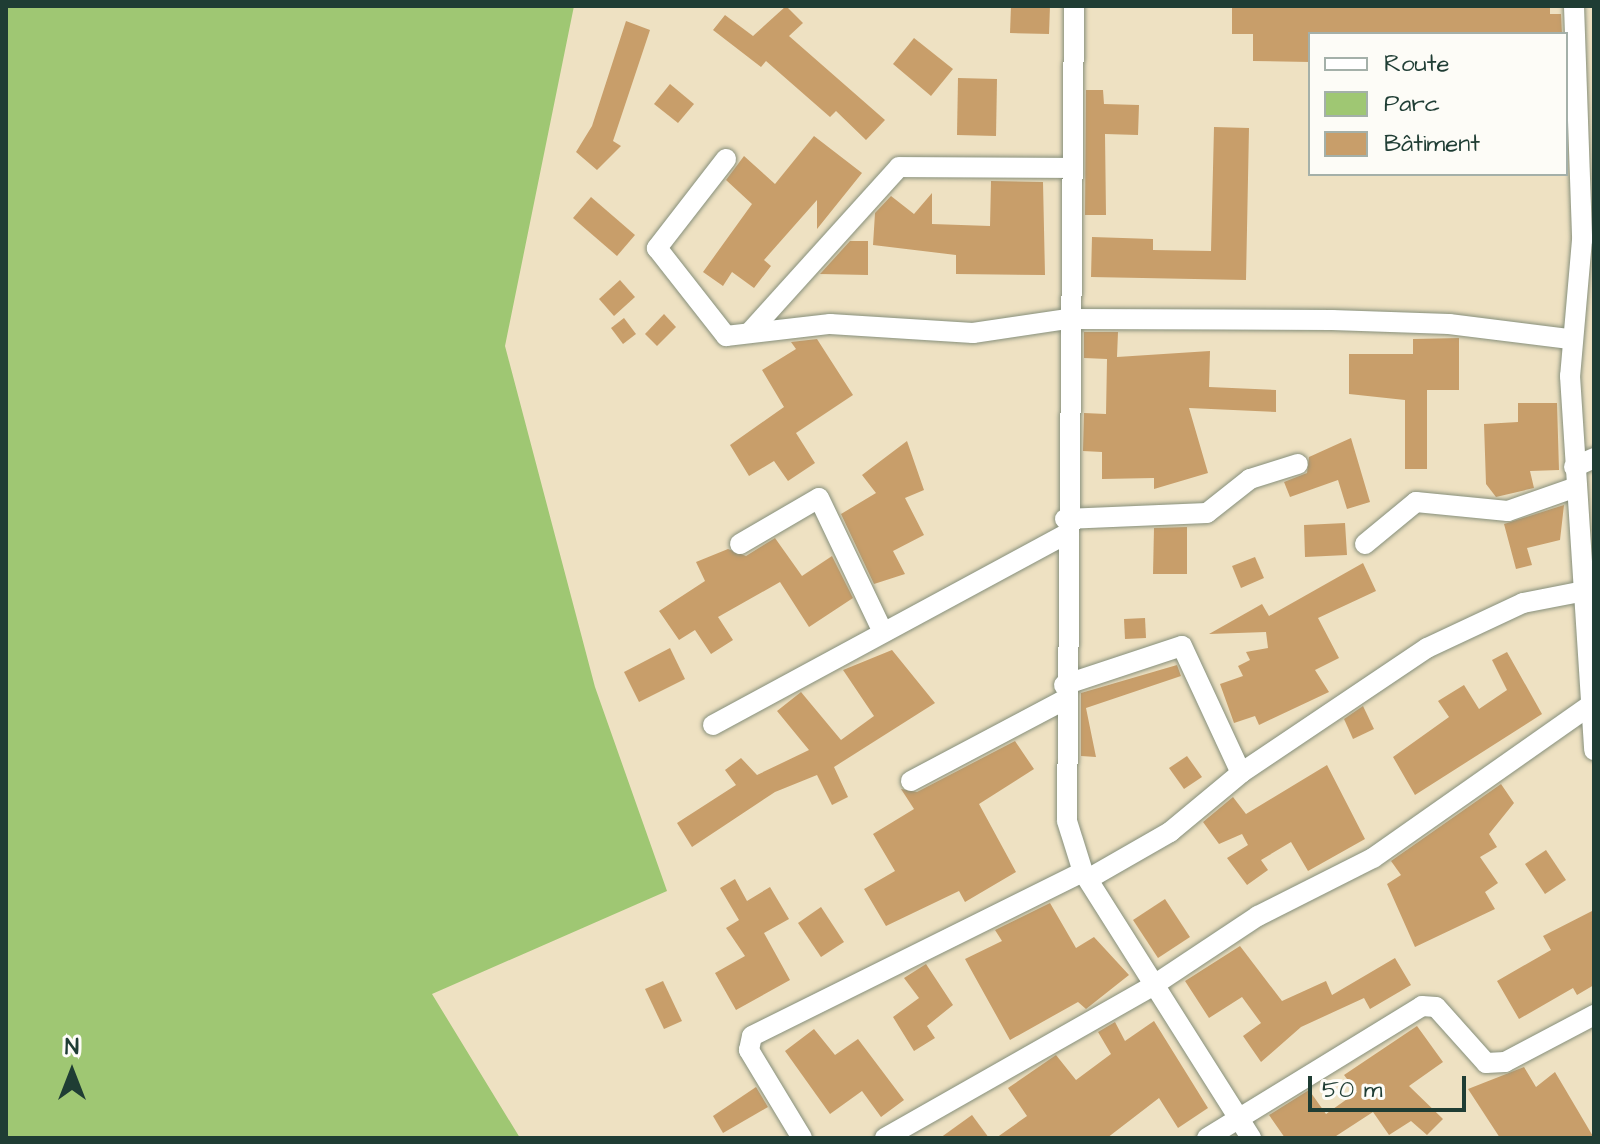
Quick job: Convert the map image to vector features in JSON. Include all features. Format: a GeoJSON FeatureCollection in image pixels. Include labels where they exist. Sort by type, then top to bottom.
{"type":"FeatureCollection","features":[{"type":"Feature","properties":{"kind":"street"},"geometry":{"type":"LineString","coordinates":[[1074,6],[1065,527],[1065,806],[1086,875],[1251,1138]]}},
{"type":"Feature","properties":{"kind":"street"},"geometry":{"type":"LineString","coordinates":[[1574,6],[1586,109],[1588,240],[1570,339],[1575,477],[1591,645],[1588,707],[1594,750]]}},
{"type":"Feature","properties":{"kind":"street"},"geometry":{"type":"LineString","coordinates":[[726,159],[657,248],[722,334],[830,324],[973,333],[1068,319],[1419,321],[1570,339]]}},
{"type":"Feature","properties":{"kind":"street"},"geometry":{"type":"LineString","coordinates":[[750,332],[899,167],[1072,168]]}},
{"type":"Feature","properties":{"kind":"street"},"geometry":{"type":"LineString","coordinates":[[1365,544],[1416,502],[1508,511],[1575,477],[1594,458]]}},
{"type":"Feature","properties":{"kind":"street"},"geometry":{"type":"LineString","coordinates":[[713,725],[1065,527],[1207,513],[1250,479],[1298,464]]}},
{"type":"Feature","properties":{"kind":"street"},"geometry":{"type":"LineString","coordinates":[[740,544],[819,498],[883,632]]}},
{"type":"Feature","properties":{"kind":"street"},"geometry":{"type":"LineString","coordinates":[[802,1138],[749,1050],[752,1036],[1170,832],[1241,773],[1454,632],[1523,603],[1584,591]]}},
{"type":"Feature","properties":{"kind":"street"},"geometry":{"type":"LineString","coordinates":[[911,781],[1064,692],[1182,646],[1241,773]]}},
{"type":"Feature","properties":{"kind":"street"},"geometry":{"type":"LineString","coordinates":[[885,1138],[1154,985],[1258,916],[1373,858],[1588,707]]}},
{"type":"Feature","properties":{"kind":"street"},"geometry":{"type":"LineString","coordinates":[[1207,1138],[1422,1006],[1436,1007],[1486,1063],[1505,1062],[1594,1015]]}},
{"type":"Feature","properties":{"kind":"green space"},"geometry":{"type":"Polygon","coordinates":[[[6,6],[574,6],[505,346],[595,687],[667,891],[432,994],[520,1138],[6,1138],[6,6]]]}},
{"type":"Feature","properties":{"kind":"building"},"geometry":{"type":"Polygon","coordinates":[[[786,6],[803,23],[789,36],[885,120],[866,140],[836,111],[830,117],[766,61],[761,67],[713,30],[725,15],[753,36],[786,6]]]}},
{"type":"Feature","properties":{"kind":"building"},"geometry":{"type":"Polygon","coordinates":[[[1011,6],[1050,6],[1049,34],[1010,33],[1011,6]]]}},
{"type":"Feature","properties":{"kind":"building"},"geometry":{"type":"Polygon","coordinates":[[[1232,6],[1550,6],[1550,14],[1561,14],[1562,32],[1308,32],[1308,62],[1253,61],[1253,34],[1232,34],[1232,6]]]}},
{"type":"Feature","properties":{"kind":"building"},"geometry":{"type":"Polygon","coordinates":[[[626,21],[650,30],[613,141],[621,146],[597,170],[576,152],[592,126],[626,21]]]}},
{"type":"Feature","properties":{"kind":"building"},"geometry":{"type":"Polygon","coordinates":[[[914,38],[953,69],[931,96],[893,64],[914,38]]]}},
{"type":"Feature","properties":{"kind":"building"},"geometry":{"type":"Polygon","coordinates":[[[958,78],[997,79],[996,136],[957,135],[958,78]]]}},
{"type":"Feature","properties":{"kind":"building"},"geometry":{"type":"Polygon","coordinates":[[[670,84],[694,104],[678,123],[654,104],[670,84]]]}},
{"type":"Feature","properties":{"kind":"building"},"geometry":{"type":"Polygon","coordinates":[[[1086,90],[1103,90],[1104,104],[1139,105],[1138,135],[1105,134],[1106,215],[1085,215],[1086,90]]]}},
{"type":"Feature","properties":{"kind":"building"},"geometry":{"type":"Polygon","coordinates":[[[1214,127],[1249,128],[1246,280],[1091,277],[1092,237],[1153,239],[1153,250],[1211,251],[1214,127]]]}},
{"type":"Feature","properties":{"kind":"building"},"geometry":{"type":"Polygon","coordinates":[[[814,136],[862,173],[817,229],[817,200],[764,260],[771,266],[754,288],[732,272],[723,286],[703,272],[752,204],[726,180],[744,156],[775,184],[814,136]]]}},
{"type":"Feature","properties":{"kind":"building"},"geometry":{"type":"Polygon","coordinates":[[[991,181],[1043,182],[1045,275],[956,274],[956,255],[873,245],[875,213],[891,196],[914,214],[932,193],[932,224],[990,226],[991,181]]]}},
{"type":"Feature","properties":{"kind":"building"},"geometry":{"type":"Polygon","coordinates":[[[591,197],[635,235],[617,256],[573,218],[591,197]]]}},
{"type":"Feature","properties":{"kind":"building"},"geometry":{"type":"Polygon","coordinates":[[[850,241],[868,241],[868,275],[820,274],[850,241]]]}},
{"type":"Feature","properties":{"kind":"building"},"geometry":{"type":"Polygon","coordinates":[[[620,280],[635,297],[614,316],[599,299],[620,280]]]}},
{"type":"Feature","properties":{"kind":"building"},"geometry":{"type":"Polygon","coordinates":[[[664,314],[676,327],[657,346],[645,334],[664,314]]]}},
{"type":"Feature","properties":{"kind":"building"},"geometry":{"type":"Polygon","coordinates":[[[624,318],[636,334],[623,344],[611,328],[624,318]]]}},
{"type":"Feature","properties":{"kind":"building"},"geometry":{"type":"Polygon","coordinates":[[[1084,332],[1118,332],[1117,357],[1210,351],[1209,387],[1276,390],[1276,412],[1189,408],[1208,473],[1154,489],[1154,478],[1102,479],[1102,452],[1083,451],[1084,413],[1106,414],[1107,359],[1084,358],[1084,332]]]}},
{"type":"Feature","properties":{"kind":"building"},"geometry":{"type":"Polygon","coordinates":[[[1459,338],[1459,390],[1427,390],[1427,469],[1405,469],[1405,400],[1349,394],[1349,354],[1413,354],[1413,339],[1459,338]]]}},
{"type":"Feature","properties":{"kind":"building"},"geometry":{"type":"Polygon","coordinates":[[[817,339],[853,395],[796,433],[815,463],[788,481],[774,461],[749,476],[730,445],[784,407],[762,370],[796,349],[791,342],[817,339]]]}},
{"type":"Feature","properties":{"kind":"building"},"geometry":{"type":"Polygon","coordinates":[[[1518,403],[1557,403],[1559,470],[1530,471],[1534,488],[1496,497],[1486,484],[1484,424],[1518,422],[1518,403]]]}},
{"type":"Feature","properties":{"kind":"building"},"geometry":{"type":"Polygon","coordinates":[[[1351,438],[1370,502],[1347,509],[1338,480],[1290,497],[1284,482],[1307,473],[1309,457],[1351,438]]]}},
{"type":"Feature","properties":{"kind":"building"},"geometry":{"type":"Polygon","coordinates":[[[907,441],[924,490],[905,498],[924,535],[893,551],[905,574],[874,584],[841,514],[876,493],[862,475],[907,441]]]}},
{"type":"Feature","properties":{"kind":"building"},"geometry":{"type":"Polygon","coordinates":[[[1564,505],[1560,540],[1527,548],[1532,565],[1516,569],[1504,524],[1564,505]]]}},
{"type":"Feature","properties":{"kind":"building"},"geometry":{"type":"Polygon","coordinates":[[[1345,523],[1347,555],[1305,557],[1304,525],[1345,523]]]}},
{"type":"Feature","properties":{"kind":"building"},"geometry":{"type":"Polygon","coordinates":[[[1187,527],[1187,574],[1153,574],[1154,528],[1187,527]]]}},
{"type":"Feature","properties":{"kind":"building"},"geometry":{"type":"Polygon","coordinates":[[[775,538],[802,576],[832,556],[853,598],[809,627],[780,582],[718,617],[733,640],[711,654],[695,630],[679,640],[659,611],[705,581],[696,562],[728,549],[746,556],[775,538]]]}},
{"type":"Feature","properties":{"kind":"building"},"geometry":{"type":"Polygon","coordinates":[[[1255,557],[1264,578],[1241,588],[1232,566],[1255,557]]]}},
{"type":"Feature","properties":{"kind":"building"},"geometry":{"type":"Polygon","coordinates":[[[1363,563],[1376,591],[1318,618],[1339,658],[1315,670],[1329,692],[1259,725],[1255,716],[1234,723],[1220,684],[1243,676],[1238,666],[1250,660],[1246,652],[1268,648],[1266,632],[1209,634],[1262,604],[1269,616],[1363,563]]]}},
{"type":"Feature","properties":{"kind":"building"},"geometry":{"type":"Polygon","coordinates":[[[1145,618],[1146,638],[1125,639],[1124,619],[1145,618]]]}},
{"type":"Feature","properties":{"kind":"building"},"geometry":{"type":"Polygon","coordinates":[[[670,648],[685,679],[639,702],[624,672],[670,648]]]}},
{"type":"Feature","properties":{"kind":"building"},"geometry":{"type":"Polygon","coordinates":[[[892,650],[935,703],[834,767],[848,797],[832,805],[817,775],[775,792],[692,847],[677,823],[736,785],[725,770],[741,758],[757,775],[809,750],[777,711],[801,692],[841,740],[874,716],[843,670],[892,650]]]}},
{"type":"Feature","properties":{"kind":"building"},"geometry":{"type":"Polygon","coordinates":[[[1507,652],[1542,714],[1415,795],[1393,757],[1449,717],[1438,701],[1464,685],[1479,709],[1507,690],[1492,660],[1507,652]]]}},
{"type":"Feature","properties":{"kind":"building"},"geometry":{"type":"Polygon","coordinates":[[[1177,665],[1181,676],[1086,708],[1096,757],[1081,756],[1081,693],[1177,665]]]}},
{"type":"Feature","properties":{"kind":"building"},"geometry":{"type":"Polygon","coordinates":[[[1363,706],[1374,729],[1353,739],[1344,719],[1363,706]]]}},
{"type":"Feature","properties":{"kind":"building"},"geometry":{"type":"Polygon","coordinates":[[[1015,741],[1034,769],[979,804],[1016,872],[965,902],[959,891],[886,926],[864,889],[895,871],[873,834],[914,809],[901,789],[917,792],[1015,741]]]}},
{"type":"Feature","properties":{"kind":"building"},"geometry":{"type":"Polygon","coordinates":[[[1187,756],[1202,777],[1184,789],[1169,768],[1187,756]]]}},
{"type":"Feature","properties":{"kind":"building"},"geometry":{"type":"Polygon","coordinates":[[[1327,765],[1365,839],[1308,871],[1291,842],[1261,860],[1268,870],[1247,885],[1227,858],[1248,845],[1242,834],[1219,844],[1203,822],[1233,797],[1246,814],[1327,765]]]}},
{"type":"Feature","properties":{"kind":"building"},"geometry":{"type":"Polygon","coordinates":[[[1501,784],[1514,803],[1489,834],[1497,847],[1480,857],[1498,883],[1485,892],[1495,909],[1415,947],[1387,884],[1401,875],[1391,861],[1501,784]]]}},
{"type":"Feature","properties":{"kind":"building"},"geometry":{"type":"Polygon","coordinates":[[[1546,850],[1566,880],[1545,894],[1525,864],[1546,850]]]}},
{"type":"Feature","properties":{"kind":"building"},"geometry":{"type":"Polygon","coordinates":[[[735,879],[747,901],[770,887],[789,919],[764,933],[790,980],[736,1010],[715,973],[745,956],[726,928],[739,920],[720,888],[735,879]]]}},
{"type":"Feature","properties":{"kind":"building"},"geometry":{"type":"Polygon","coordinates":[[[1165,899],[1190,937],[1158,958],[1133,920],[1165,899]]]}},
{"type":"Feature","properties":{"kind":"building"},"geometry":{"type":"Polygon","coordinates":[[[1050,903],[1076,948],[1094,937],[1129,975],[1086,1009],[1078,1002],[1010,1040],[965,959],[1002,941],[995,930],[1050,903]]]}},
{"type":"Feature","properties":{"kind":"building"},"geometry":{"type":"Polygon","coordinates":[[[821,907],[844,942],[821,957],[798,923],[821,907]]]}},
{"type":"Feature","properties":{"kind":"building"},"geometry":{"type":"Polygon","coordinates":[[[1594,910],[1594,985],[1577,995],[1573,988],[1519,1019],[1497,981],[1551,950],[1543,936],[1594,910]]]}},
{"type":"Feature","properties":{"kind":"building"},"geometry":{"type":"Polygon","coordinates":[[[1240,946],[1282,1001],[1326,981],[1332,995],[1395,958],[1411,985],[1370,1009],[1364,998],[1301,1027],[1261,1062],[1243,1036],[1261,1023],[1242,997],[1209,1018],[1185,981],[1240,946]]]}},
{"type":"Feature","properties":{"kind":"building"},"geometry":{"type":"Polygon","coordinates":[[[926,964],[953,1005],[927,1026],[935,1038],[914,1051],[893,1017],[919,998],[904,978],[926,964]]]}},
{"type":"Feature","properties":{"kind":"building"},"geometry":{"type":"Polygon","coordinates":[[[663,981],[682,1021],[664,1029],[645,989],[663,981]]]}},
{"type":"Feature","properties":{"kind":"building"},"geometry":{"type":"Polygon","coordinates":[[[1154,1021],[1208,1108],[1178,1128],[1159,1098],[1107,1138],[996,1138],[1027,1116],[1008,1088],[1056,1055],[1076,1080],[1111,1054],[1098,1032],[1115,1022],[1125,1041],[1154,1021]]]}},
{"type":"Feature","properties":{"kind":"building"},"geometry":{"type":"Polygon","coordinates":[[[1417,1026],[1443,1062],[1409,1086],[1443,1119],[1427,1135],[1411,1121],[1389,1135],[1373,1112],[1333,1138],[1285,1138],[1269,1115],[1309,1090],[1326,1114],[1357,1092],[1344,1075],[1417,1026]]]}},
{"type":"Feature","properties":{"kind":"building"},"geometry":{"type":"Polygon","coordinates":[[[814,1029],[835,1055],[858,1039],[904,1100],[881,1117],[862,1091],[830,1114],[785,1051],[814,1029]]]}},
{"type":"Feature","properties":{"kind":"building"},"geometry":{"type":"Polygon","coordinates":[[[1524,1067],[1536,1087],[1555,1072],[1594,1138],[1500,1138],[1468,1089],[1524,1067]]]}},
{"type":"Feature","properties":{"kind":"building"},"geometry":{"type":"Polygon","coordinates":[[[756,1087],[768,1107],[723,1133],[713,1116],[756,1087]]]}},
{"type":"Feature","properties":{"kind":"building"},"geometry":{"type":"Polygon","coordinates":[[[972,1115],[989,1138],[940,1138],[972,1115]]]}}]}
